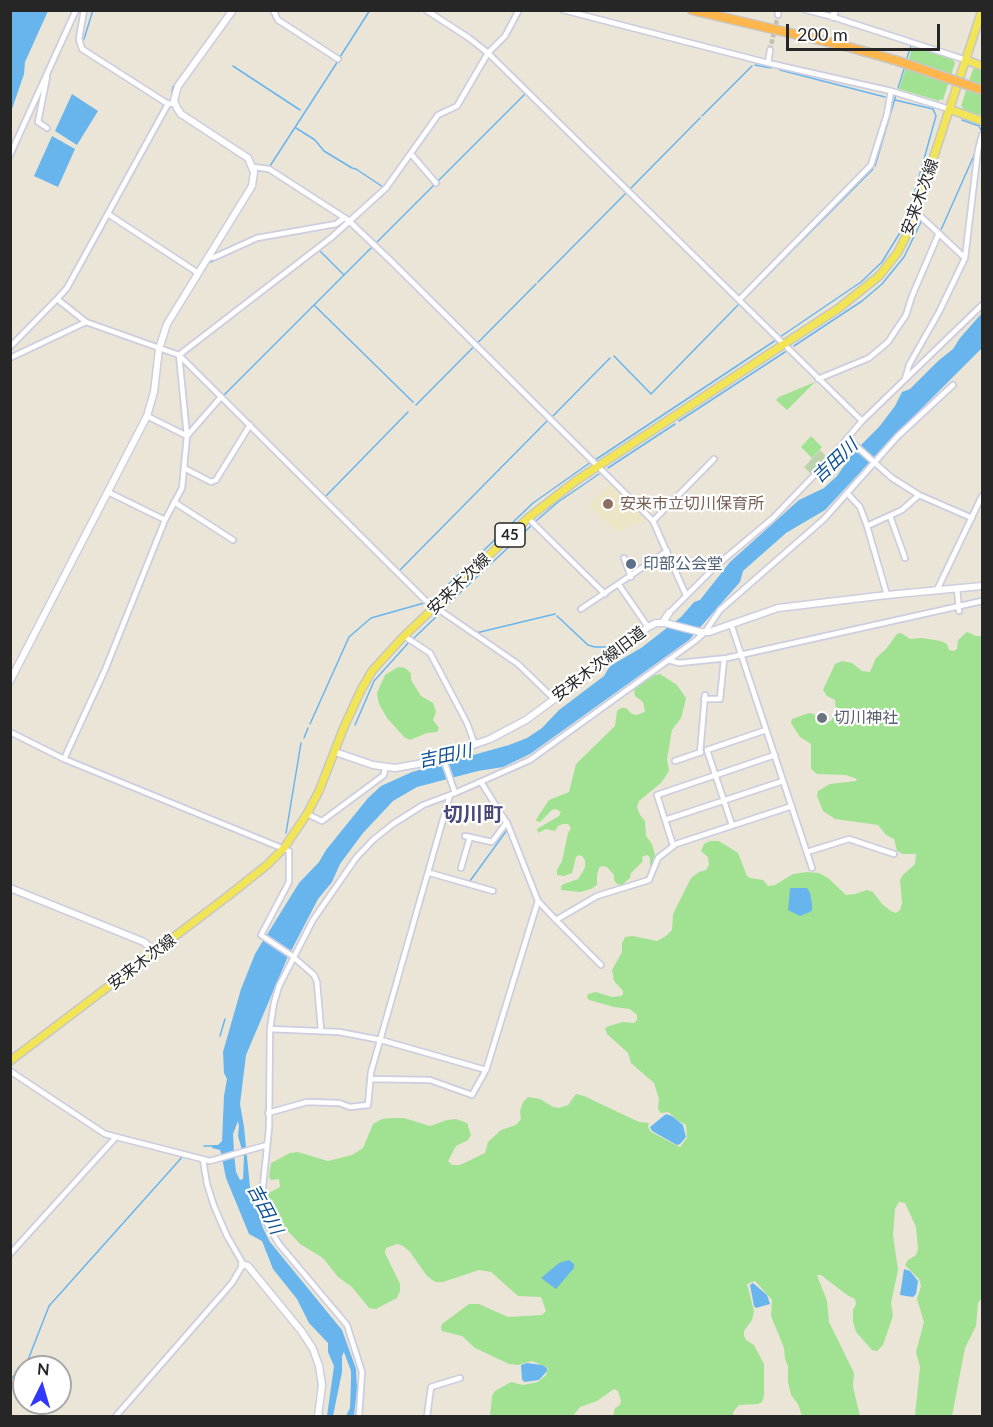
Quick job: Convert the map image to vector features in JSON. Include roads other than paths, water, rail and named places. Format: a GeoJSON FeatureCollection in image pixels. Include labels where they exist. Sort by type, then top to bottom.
{"type":"FeatureCollection","features":[{"type":"Feature","properties":{"kind":"highway"},"geometry":{"type":"LineString","coordinates":[[692,10],[899,59]]}},
{"type":"Feature","properties":{"kind":"highway"},"geometry":{"type":"LineString","coordinates":[[707,10],[846,43],[982,88]]}},
{"type":"Feature","properties":{"kind":"main road","name":"安来木次線"},"geometry":{"type":"LineString","coordinates":[[10,1061],[267,865],[284,848],[307,814],[361,690],[379,663],[404,636],[528,518],[597,466],[854,297],[879,276],[898,252],[916,212],[982,10]]}},
{"type":"Feature","properties":{"kind":"main road"},"geometry":{"type":"LineString","coordinates":[[966,60],[982,66]]}},
{"type":"Feature","properties":{"kind":"main road"},"geometry":{"type":"LineString","coordinates":[[949,109],[982,121]]}},
{"type":"Feature","properties":{"kind":"street"},"geometry":{"type":"LineString","coordinates":[[10,154],[76,10]]}},
{"type":"Feature","properties":{"kind":"street"},"geometry":{"type":"LineString","coordinates":[[10,681],[147,416],[154,392],[159,349],[172,315],[249,192],[254,178],[251,161],[243,154],[181,114],[171,104],[82,49],[80,39],[84,10]]}},
{"type":"Feature","properties":{"kind":"street"},"geometry":{"type":"LineString","coordinates":[[10,347],[67,288],[171,104],[178,86],[233,10]]}},
{"type":"Feature","properties":{"kind":"street"},"geometry":{"type":"LineString","coordinates":[[273,10],[278,20],[338,59]]}},
{"type":"Feature","properties":{"kind":"street"},"geometry":{"type":"LineString","coordinates":[[426,10],[488,53],[862,421]]}},
{"type":"Feature","properties":{"kind":"street"},"geometry":{"type":"LineString","coordinates":[[208,258],[257,238],[336,224],[386,188],[438,115],[457,106],[488,53],[505,36],[519,10]]}},
{"type":"Feature","properties":{"kind":"street"},"geometry":{"type":"LineString","coordinates":[[563,10],[768,63],[891,91],[949,109]]}},
{"type":"Feature","properties":{"kind":"street"},"geometry":{"type":"LineString","coordinates":[[806,10],[834,14],[966,60]]}},
{"type":"Feature","properties":{"kind":"street"},"geometry":{"type":"LineString","coordinates":[[768,63],[770,50]]}},
{"type":"Feature","properties":{"kind":"street"},"geometry":{"type":"LineString","coordinates":[[47,75],[38,122],[47,128]]}},
{"type":"Feature","properties":{"kind":"street"},"geometry":{"type":"LineString","coordinates":[[739,300],[871,165],[887,114],[891,91]]}},
{"type":"Feature","properties":{"kind":"street"},"geometry":{"type":"LineString","coordinates":[[905,379],[909,365],[939,312],[965,258],[978,150],[982,135]]}},
{"type":"Feature","properties":{"kind":"street"},"geometry":{"type":"LineString","coordinates":[[411,154],[436,183]]}},
{"type":"Feature","properties":{"kind":"street"},"geometry":{"type":"LineString","coordinates":[[253,167],[268,169],[346,219],[653,521],[686,595]]}},
{"type":"Feature","properties":{"kind":"street"},"geometry":{"type":"LineString","coordinates":[[916,212],[965,258]]}},
{"type":"Feature","properties":{"kind":"street"},"geometry":{"type":"LineString","coordinates":[[108,214],[198,273]]}},
{"type":"Feature","properties":{"kind":"street"},"geometry":{"type":"LineString","coordinates":[[179,356],[332,237],[346,219]]}},
{"type":"Feature","properties":{"kind":"street"},"geometry":{"type":"LineString","coordinates":[[818,379],[869,358],[888,342],[906,315],[939,233]]}},
{"type":"Feature","properties":{"kind":"street"},"geometry":{"type":"LineString","coordinates":[[57,298],[86,322],[179,356],[434,607],[518,664],[554,699]]}},
{"type":"Feature","properties":{"kind":"street"},"geometry":{"type":"LineString","coordinates":[[664,622],[669,613],[686,595],[716,566],[773,518],[826,463],[862,421],[982,305]]}},
{"type":"Feature","properties":{"kind":"street"},"geometry":{"type":"LineString","coordinates":[[10,358],[86,322]]}},
{"type":"Feature","properties":{"kind":"street"},"geometry":{"type":"LineString","coordinates":[[64,759],[105,670],[165,520],[182,485],[188,436],[179,356]]}},
{"type":"Feature","properties":{"kind":"street"},"geometry":{"type":"LineString","coordinates":[[359,1416],[362,1372],[346,1325],[279,1244],[265,1219],[261,1201],[267,1145],[270,1029],[279,986],[291,956],[325,901],[356,858],[373,840],[415,809],[530,760],[668,660],[703,632],[720,610],[824,519],[898,436],[953,385]]}},
{"type":"Feature","properties":{"kind":"street"},"geometry":{"type":"LineString","coordinates":[[188,436],[221,397]]}},
{"type":"Feature","properties":{"kind":"street"},"geometry":{"type":"LineString","coordinates":[[147,416],[188,436]]}},
{"type":"Feature","properties":{"kind":"street"},"geometry":{"type":"LineString","coordinates":[[184,468],[211,482],[216,480],[250,426]]}},
{"type":"Feature","properties":{"kind":"street"},"geometry":{"type":"LineString","coordinates":[[848,439],[892,478],[919,495],[972,518]]}},
{"type":"Feature","properties":{"kind":"street"},"geometry":{"type":"LineString","coordinates":[[653,521],[714,459]]}},
{"type":"Feature","properties":{"kind":"street"},"geometry":{"type":"LineString","coordinates":[[108,492],[165,520]]}},
{"type":"Feature","properties":{"kind":"street"},"geometry":{"type":"LineString","coordinates":[[847,493],[860,507],[887,595]]}},
{"type":"Feature","properties":{"kind":"street"},"geometry":{"type":"LineString","coordinates":[[867,526],[902,510],[919,495]]}},
{"type":"Feature","properties":{"kind":"street"},"geometry":{"type":"LineString","coordinates":[[937,590],[982,496]]}},
{"type":"Feature","properties":{"kind":"street"},"geometry":{"type":"LineString","coordinates":[[174,502],[233,540]]}},
{"type":"Feature","properties":{"kind":"street"},"geometry":{"type":"LineString","coordinates":[[890,516],[905,558]]}},
{"type":"Feature","properties":{"kind":"street"},"geometry":{"type":"LineString","coordinates":[[528,518],[605,594]]}},
{"type":"Feature","properties":{"kind":"street"},"geometry":{"type":"LineString","coordinates":[[581,609],[667,551]]}},
{"type":"Feature","properties":{"kind":"street"},"geometry":{"type":"LineString","coordinates":[[624,558],[631,577]]}},
{"type":"Feature","properties":{"kind":"street"},"geometry":{"type":"LineString","coordinates":[[619,585],[648,627]]}},
{"type":"Feature","properties":{"kind":"street"},"geometry":{"type":"LineString","coordinates":[[703,632],[778,608],[982,586]]}},
{"type":"Feature","properties":{"kind":"street"},"geometry":{"type":"LineString","coordinates":[[957,588],[959,608]]}},
{"type":"Feature","properties":{"kind":"street"},"geometry":{"type":"LineString","coordinates":[[668,660],[679,663],[724,659],[982,601]]}},
{"type":"Feature","properties":{"kind":"street","name":"安来木次線旧道"},"geometry":{"type":"LineString","coordinates":[[335,752],[385,768],[400,768],[443,758],[510,730],[625,647],[648,627],[664,622],[703,632]]}},
{"type":"Feature","properties":{"kind":"street"},"geometry":{"type":"LineString","coordinates":[[731,624],[812,868]]}},
{"type":"Feature","properties":{"kind":"street"},"geometry":{"type":"LineString","coordinates":[[404,636],[430,653],[467,723],[475,745]]}},
{"type":"Feature","properties":{"kind":"street"},"geometry":{"type":"LineString","coordinates":[[700,753],[705,697],[720,699],[724,659]]}},
{"type":"Feature","properties":{"kind":"street"},"geometry":{"type":"LineString","coordinates":[[675,761],[766,730]]}},
{"type":"Feature","properties":{"kind":"street"},"geometry":{"type":"LineString","coordinates":[[10,732],[64,759],[284,848],[290,853],[289,882],[262,932],[263,938],[310,970],[317,982],[321,1030]]}},
{"type":"Feature","properties":{"kind":"street"},"geometry":{"type":"LineString","coordinates":[[707,750],[732,825]]}},
{"type":"Feature","properties":{"kind":"street"},"geometry":{"type":"LineString","coordinates":[[673,845],[657,795],[775,755]]}},
{"type":"Feature","properties":{"kind":"street"},"geometry":{"type":"LineString","coordinates":[[268,1113],[307,1102],[339,1103],[350,1107],[367,1106],[370,1079],[453,793],[443,758]]}},
{"type":"Feature","properties":{"kind":"street"},"geometry":{"type":"LineString","coordinates":[[307,814],[322,821],[384,775],[385,768]]}},
{"type":"Feature","properties":{"kind":"street"},"geometry":{"type":"LineString","coordinates":[[665,820],[783,781]]}},
{"type":"Feature","properties":{"kind":"street"},"geometry":{"type":"LineString","coordinates":[[481,782],[507,822],[538,901],[601,965]]}},
{"type":"Feature","properties":{"kind":"street"},"geometry":{"type":"LineString","coordinates":[[556,921],[597,896],[649,880],[658,858],[673,845],[792,806]]}},
{"type":"Feature","properties":{"kind":"street"},"geometry":{"type":"LineString","coordinates":[[461,868],[467,836],[492,842],[507,822]]}},
{"type":"Feature","properties":{"kind":"street"},"geometry":{"type":"LineString","coordinates":[[807,852],[849,839],[894,854]]}},
{"type":"Feature","properties":{"kind":"street"},"geometry":{"type":"LineString","coordinates":[[430,873],[494,891]]}},
{"type":"Feature","properties":{"kind":"street"},"geometry":{"type":"LineString","coordinates":[[10,888],[144,942],[155,952]]}},
{"type":"Feature","properties":{"kind":"street"},"geometry":{"type":"LineString","coordinates":[[370,1079],[430,1080],[472,1095],[486,1070],[538,901]]}},
{"type":"Feature","properties":{"kind":"street"},"geometry":{"type":"LineString","coordinates":[[270,1029],[321,1030],[381,1040],[486,1070]]}},
{"type":"Feature","properties":{"kind":"street"},"geometry":{"type":"LineString","coordinates":[[10,1071],[103,1134],[210,1161],[267,1145]]}},
{"type":"Feature","properties":{"kind":"street"},"geometry":{"type":"LineString","coordinates":[[10,1254],[116,1137]]}},
{"type":"Feature","properties":{"kind":"street"},"geometry":{"type":"LineString","coordinates":[[203,1160],[207,1184],[219,1220],[242,1264],[248,1266],[302,1332],[313,1349],[322,1385],[318,1416]]}},
{"type":"Feature","properties":{"kind":"street"},"geometry":{"type":"LineString","coordinates":[[116,1416],[232,1283],[242,1264]]}},
{"type":"Feature","properties":{"kind":"street"},"geometry":{"type":"LineString","coordinates":[[427,1416],[431,1387],[460,1378]]}},
{"type":"Feature","properties":{"kind":"water"},"geometry":{"type":"Polygon","coordinates":[[[11,10],[48,11],[25,62],[24,74],[11,112],[11,10]]]}},
{"type":"Feature","properties":{"kind":"water"},"geometry":{"type":"Polygon","coordinates":[[[72,94],[98,111],[77,145],[55,131],[72,94]]]}},
{"type":"Feature","properties":{"kind":"water"},"geometry":{"type":"Polygon","coordinates":[[[52,136],[75,149],[58,187],[34,176],[52,136]]]}},
{"type":"Feature","properties":{"kind":"water"},"geometry":{"type":"Polygon","coordinates":[[[982,313],[982,348],[895,435],[825,510],[786,533],[743,571],[740,582],[689,640],[530,754],[503,767],[417,787],[393,801],[363,833],[340,864],[332,882],[318,899],[290,953],[265,938],[299,883],[319,862],[368,798],[381,786],[412,772],[509,745],[527,738],[542,728],[559,710],[604,676],[610,666],[641,648],[681,617],[694,602],[700,600],[730,562],[799,500],[824,488],[837,476],[853,453],[879,427],[895,406],[902,392],[910,389],[953,349],[982,313]]]}},
{"type":"Feature","properties":{"kind":"water"},"geometry":{"type":"Polygon","coordinates":[[[790,888],[807,888],[812,904],[810,912],[800,916],[788,910],[790,888]]]}},
{"type":"Feature","properties":{"kind":"water"},"geometry":{"type":"Polygon","coordinates":[[[264,939],[289,954],[246,1055],[240,1104],[250,1187],[270,1242],[342,1330],[356,1369],[357,1389],[354,1416],[346,1416],[350,1408],[351,1371],[344,1352],[333,1416],[327,1416],[334,1366],[328,1352],[328,1343],[309,1323],[297,1299],[273,1269],[262,1241],[249,1234],[226,1178],[222,1158],[234,1154],[236,1172],[240,1180],[243,1179],[244,1157],[238,1136],[238,1121],[233,1134],[234,1153],[222,1157],[220,1150],[212,1148],[212,1145],[218,1145],[222,1141],[227,1079],[224,1073],[223,1052],[241,989],[255,954],[264,939]]]}},
{"type":"Feature","properties":{"kind":"water"},"geometry":{"type":"Polygon","coordinates":[[[666,1114],[683,1125],[686,1137],[680,1144],[677,1145],[652,1131],[650,1127],[666,1114]]]}},
{"type":"Feature","properties":{"kind":"water"},"geometry":{"type":"Polygon","coordinates":[[[569,1260],[574,1264],[574,1268],[556,1289],[541,1278],[559,1263],[569,1260]]]}},
{"type":"Feature","properties":{"kind":"water"},"geometry":{"type":"Polygon","coordinates":[[[904,1269],[910,1271],[918,1281],[916,1294],[913,1297],[900,1295],[904,1269]]]}},
{"type":"Feature","properties":{"kind":"water"},"geometry":{"type":"Polygon","coordinates":[[[753,1283],[767,1295],[770,1304],[756,1308],[754,1306],[750,1285],[753,1283]]]}},
{"type":"Feature","properties":{"kind":"water"},"geometry":{"type":"Polygon","coordinates":[[[527,1363],[542,1365],[547,1368],[547,1371],[539,1380],[524,1382],[521,1365],[527,1363]]]}},
{"type":"Feature","properties":{"kind":"waterway"},"geometry":{"type":"LineString","coordinates":[[84,39],[93,10]]}},
{"type":"Feature","properties":{"kind":"waterway"},"geometry":{"type":"LineString","coordinates":[[172,92],[173,87],[229,10]]}},
{"type":"Feature","properties":{"kind":"waterway"},"geometry":{"type":"LineString","coordinates":[[340,57],[370,10]]}},
{"type":"Feature","properties":{"kind":"waterway"},"geometry":{"type":"LineString","coordinates":[[906,61],[911,46]]}},
{"type":"Feature","properties":{"kind":"waterway"},"geometry":{"type":"LineString","coordinates":[[270,166],[338,61]]}},
{"type":"Feature","properties":{"kind":"waterway"},"geometry":{"type":"LineString","coordinates":[[755,65],[771,68]]}},
{"type":"Feature","properties":{"kind":"waterway"},"geometry":{"type":"LineString","coordinates":[[233,66],[300,110]]}},
{"type":"Feature","properties":{"kind":"waterway"},"geometry":{"type":"LineString","coordinates":[[702,116],[752,66]]}},
{"type":"Feature","properties":{"kind":"waterway"},"geometry":{"type":"LineString","coordinates":[[898,88],[905,66]]}},
{"type":"Feature","properties":{"kind":"waterway"},"geometry":{"type":"LineString","coordinates":[[780,70],[885,97]]}},
{"type":"Feature","properties":{"kind":"waterway"},"geometry":{"type":"LineString","coordinates":[[530,91],[599,159]]}},
{"type":"Feature","properties":{"kind":"waterway"},"geometry":{"type":"LineString","coordinates":[[438,181],[526,93]]}},
{"type":"Feature","properties":{"kind":"waterway"},"geometry":{"type":"LineString","coordinates":[[875,166],[896,95]]}},
{"type":"Feature","properties":{"kind":"waterway"},"geometry":{"type":"LineString","coordinates":[[780,337],[861,282],[882,262],[901,231],[912,202],[936,116],[933,109],[895,100]]}},
{"type":"Feature","properties":{"kind":"waterway"},"geometry":{"type":"LineString","coordinates":[[630,189],[700,118]]}},
{"type":"Feature","properties":{"kind":"waterway"},"geometry":{"type":"LineString","coordinates":[[962,120],[979,126],[982,132]]}},
{"type":"Feature","properties":{"kind":"waterway"},"geometry":{"type":"LineString","coordinates":[[296,128],[315,140],[324,151],[383,187]]}},
{"type":"Feature","properties":{"kind":"waterway"},"geometry":{"type":"LineString","coordinates":[[940,232],[976,151]]}},
{"type":"Feature","properties":{"kind":"waterway"},"geometry":{"type":"LineString","coordinates":[[743,300],[873,169]]}},
{"type":"Feature","properties":{"kind":"waterway"},"geometry":{"type":"LineString","coordinates":[[223,396],[435,184]]}},
{"type":"Feature","properties":{"kind":"waterway"},"geometry":{"type":"LineString","coordinates":[[538,282],[626,193]]}},
{"type":"Feature","properties":{"kind":"waterway"},"geometry":{"type":"LineString","coordinates":[[338,226],[345,221]]}},
{"type":"Feature","properties":{"kind":"waterway"},"geometry":{"type":"LineString","coordinates":[[794,346],[862,301],[882,284],[904,257],[921,222]]}},
{"type":"Feature","properties":{"kind":"waterway"},"geometry":{"type":"LineString","coordinates":[[319,250],[343,274]]}},
{"type":"Feature","properties":{"kind":"waterway"},"geometry":{"type":"LineString","coordinates":[[211,262],[235,251]]}},
{"type":"Feature","properties":{"kind":"waterway"},"geometry":{"type":"LineString","coordinates":[[416,405],[536,284]]}},
{"type":"Feature","properties":{"kind":"waterway"},"geometry":{"type":"LineString","coordinates":[[614,356],[651,394],[739,304]]}},
{"type":"Feature","properties":{"kind":"waterway"},"geometry":{"type":"LineString","coordinates":[[315,306],[413,402]]}},
{"type":"Feature","properties":{"kind":"waterway"},"geometry":{"type":"LineString","coordinates":[[595,460],[776,340]]}},
{"type":"Feature","properties":{"kind":"waterway"},"geometry":{"type":"LineString","coordinates":[[679,421],[785,352]]}},
{"type":"Feature","properties":{"kind":"waterway"},"geometry":{"type":"LineString","coordinates":[[552,417],[610,358]]}},
{"type":"Feature","properties":{"kind":"waterway"},"geometry":{"type":"LineString","coordinates":[[325,497],[408,412]]}},
{"type":"Feature","properties":{"kind":"waterway"},"geometry":{"type":"LineString","coordinates":[[399,571],[548,420]]}},
{"type":"Feature","properties":{"kind":"waterway"},"geometry":{"type":"LineString","coordinates":[[608,468],[675,424]]}},
{"type":"Feature","properties":{"kind":"waterway"},"geometry":{"type":"LineString","coordinates":[[433,599],[533,503],[591,462]]}},
{"type":"Feature","properties":{"kind":"waterway"},"geometry":{"type":"LineString","coordinates":[[536,521],[558,502],[599,474]]}},
{"type":"Feature","properties":{"kind":"waterway"},"geometry":{"type":"LineString","coordinates":[[446,606],[531,526]]}},
{"type":"Feature","properties":{"kind":"waterway"},"geometry":{"type":"LineString","coordinates":[[310,724],[349,637],[371,618],[424,603]]}},
{"type":"Feature","properties":{"kind":"waterway"},"geometry":{"type":"LineString","coordinates":[[414,638],[439,614]]}},
{"type":"Feature","properties":{"kind":"waterway"},"geometry":{"type":"LineString","coordinates":[[476,633],[555,614]]}},
{"type":"Feature","properties":{"kind":"waterway"},"geometry":{"type":"LineString","coordinates":[[557,616],[588,645],[607,647]]}},
{"type":"Feature","properties":{"kind":"waterway"},"geometry":{"type":"LineString","coordinates":[[355,725],[374,681],[410,641]]}},
{"type":"Feature","properties":{"kind":"waterway"},"geometry":{"type":"LineString","coordinates":[[304,738],[308,728]]}},
{"type":"Feature","properties":{"kind":"waterway"},"geometry":{"type":"LineString","coordinates":[[286,833],[301,743]]}},
{"type":"Feature","properties":{"kind":"waterway"},"geometry":{"type":"LineString","coordinates":[[470,881],[507,830]]}},
{"type":"Feature","properties":{"kind":"waterway"},"geometry":{"type":"LineString","coordinates":[[220,1036],[225,1019]]}},
{"type":"Feature","properties":{"kind":"waterway"},"geometry":{"type":"LineString","coordinates":[[204,1146],[214,1146]]}},
{"type":"Feature","properties":{"kind":"waterway"},"geometry":{"type":"LineString","coordinates":[[10,1380],[28,1360],[49,1306],[184,1155]]}},
{"type":"Feature","properties":{"kind":"tunnel"},"geometry":{"type":"LineString","coordinates":[[770,50],[778,15]]}},
{"type":"Feature","properties":{"kind":"place","name":"安来市立切川保育所"},"geometry":{"type":"Point","coordinates":[608,504]}},
{"type":"Feature","properties":{"kind":"place","name":"印部公会堂"},"geometry":{"type":"Point","coordinates":[631,564]}},
{"type":"Feature","properties":{"kind":"place","name":"切川神社"},"geometry":{"type":"Point","coordinates":[822,718]}},
{"type":"Feature","properties":{"kind":"district","name":"切川町"},"geometry":{"type":"Point","coordinates":[473,815]}},
{"type":"Feature","properties":{"kind":"water label","name":"吉田川"},"geometry":{"type":"Point","coordinates":[835,461]}},
{"type":"Feature","properties":{"kind":"water label","name":"吉田川"},"geometry":{"type":"Point","coordinates":[445,756]}},
{"type":"Feature","properties":{"kind":"water label","name":"吉田川"},"geometry":{"type":"Point","coordinates":[265,1209]}}]}
